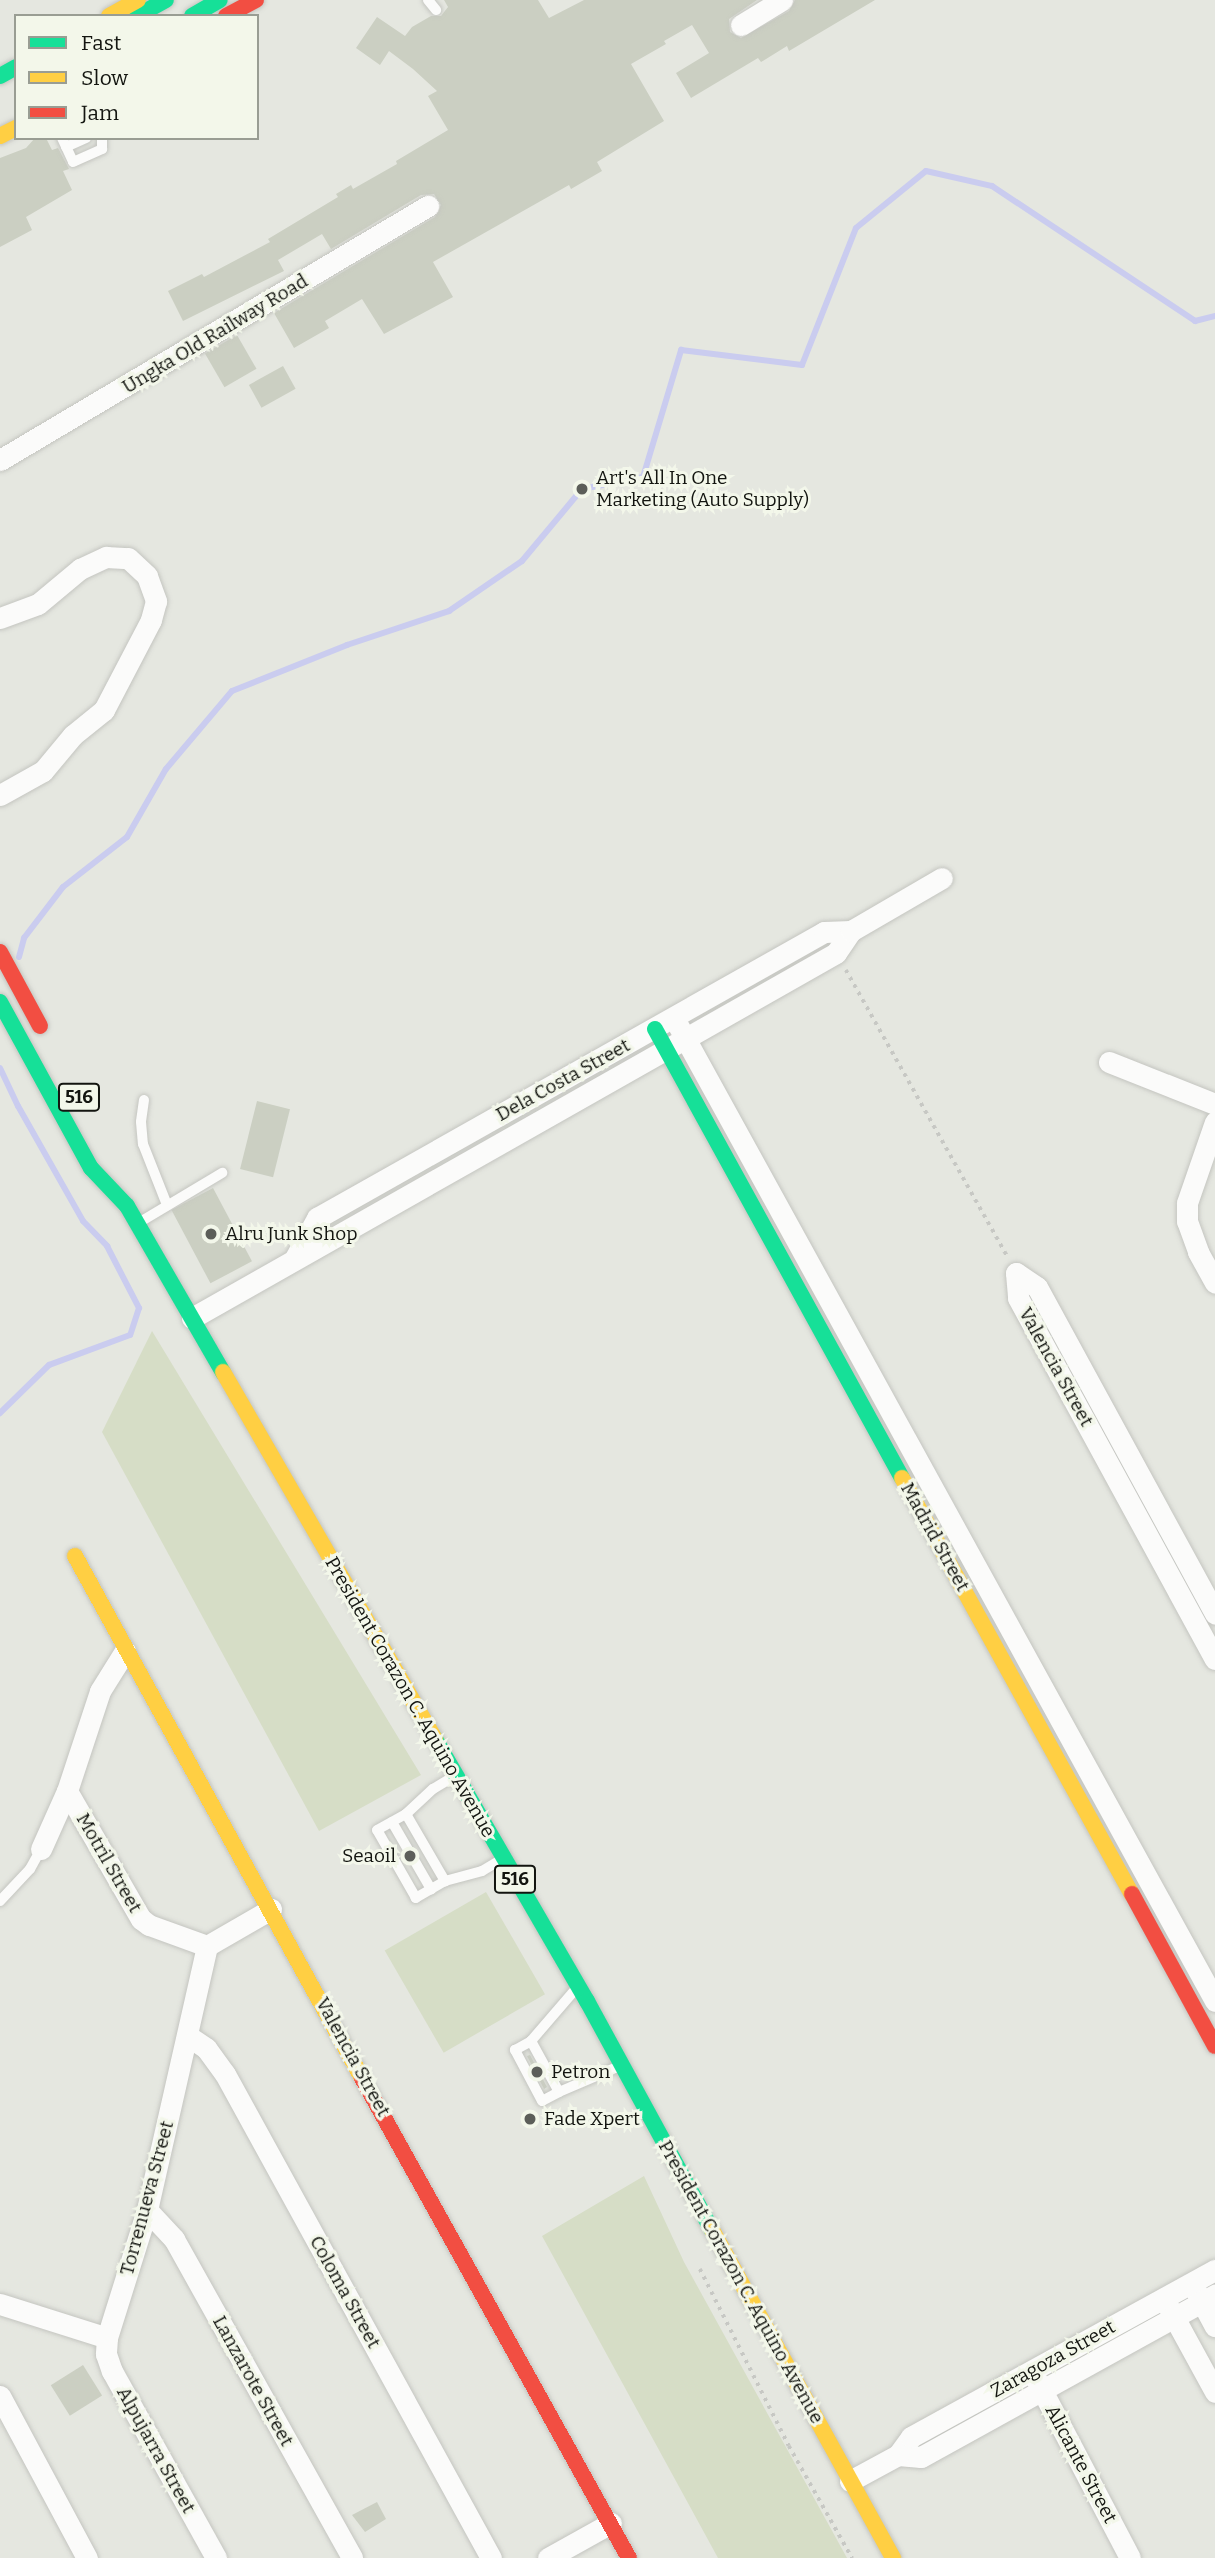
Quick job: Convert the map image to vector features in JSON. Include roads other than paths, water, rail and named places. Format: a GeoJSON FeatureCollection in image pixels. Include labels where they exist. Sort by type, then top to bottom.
{"type":"FeatureCollection","features":[{"type":"Feature","properties":{"kind":"main road"},"geometry":{"type":"LineString","coordinates":[[113,14],[138,0]]}},
{"type":"Feature","properties":{"kind":"main road"},"geometry":{"type":"LineString","coordinates":[[141,14],[166,0]]}},
{"type":"Feature","properties":{"kind":"main road"},"geometry":{"type":"LineString","coordinates":[[196,14],[220,0]]}},
{"type":"Feature","properties":{"kind":"main road"},"geometry":{"type":"LineString","coordinates":[[230,14],[256,0]]}},
{"type":"Feature","properties":{"kind":"main road"},"geometry":{"type":"LineString","coordinates":[[0,952],[48,1040]]}},
{"type":"Feature","properties":{"kind":"main road","name":"President Corazon C. Aquino Avenue"},"geometry":{"type":"LineString","coordinates":[[0,1002],[13,1027],[138,1224],[579,1987],[893,2558]]}},
{"type":"Feature","properties":{"kind":"main road","name":"Madrid Street"},"geometry":{"type":"LineString","coordinates":[[665,1023],[667,1051],[1215,2046]]}},
{"type":"Feature","properties":{"kind":"main road","name":"President Corazon C. Aquino Avenue"},"geometry":{"type":"LineString","coordinates":[[103,1166],[127,1206]]}},
{"type":"Feature","properties":{"kind":"main road","name":"Valencia Street"},"geometry":{"type":"LineString","coordinates":[[75,1556],[125,1651],[271,1909],[629,2558]]}},
{"type":"Feature","properties":{"kind":"street"},"geometry":{"type":"LineString","coordinates":[[741,24],[782,0]]}},
{"type":"Feature","properties":{"kind":"street","name":"Ungka Old Railway Road"},"geometry":{"type":"LineString","coordinates":[[0,460],[428,206]]}},
{"type":"Feature","properties":{"kind":"street"},"geometry":{"type":"LineString","coordinates":[[0,618],[38,604],[80,569],[106,557],[128,558],[147,576],[156,601],[151,620],[104,710],[73,735],[43,771],[0,795]]}},
{"type":"Feature","properties":{"kind":"street","name":"Dela Costa Street"},"geometry":{"type":"LineString","coordinates":[[192,1318],[836,953],[851,931],[942,878]]}},
{"type":"Feature","properties":{"kind":"street","name":"Dela Costa Street"},"geometry":{"type":"LineString","coordinates":[[295,1258],[317,1218],[824,932],[851,931]]}},
{"type":"Feature","properties":{"kind":"street","name":"Madrid Street"},"geometry":{"type":"LineString","coordinates":[[665,1023],[686,1040],[1215,2001]]}},
{"type":"Feature","properties":{"kind":"street"},"geometry":{"type":"LineString","coordinates":[[1109,1062],[1215,1104]]}},
{"type":"Feature","properties":{"kind":"street"},"geometry":{"type":"LineString","coordinates":[[1215,1122],[1187,1203],[1186,1221],[1198,1252],[1215,1283]]}},
{"type":"Feature","properties":{"kind":"street","name":"Valencia Street"},"geometry":{"type":"LineString","coordinates":[[1215,1615],[1210,1592],[1037,1287],[1016,1273],[1018,1298],[1215,1660]]}},
{"type":"Feature","properties":{"kind":"street"},"geometry":{"type":"LineString","coordinates":[[1186,1606],[1210,1592]]}},
{"type":"Feature","properties":{"kind":"street"},"geometry":{"type":"LineString","coordinates":[[41,1849],[67,1791],[100,1691],[125,1651]]}},
{"type":"Feature","properties":{"kind":"street","name":"Motril Street"},"geometry":{"type":"LineString","coordinates":[[67,1791],[141,1919],[149,1926],[207,1946]]}},
{"type":"Feature","properties":{"kind":"street"},"geometry":{"type":"LineString","coordinates":[[207,1946],[271,1909]]}},
{"type":"Feature","properties":{"kind":"street","name":"Torrenueva Street"},"geometry":{"type":"LineString","coordinates":[[107,2338],[147,2210],[207,1946]]}},
{"type":"Feature","properties":{"kind":"street","name":"Coloma Street"},"geometry":{"type":"LineString","coordinates":[[188,2036],[206,2048],[225,2074],[491,2558]]}},
{"type":"Feature","properties":{"kind":"street","name":"Lanzarote Street"},"geometry":{"type":"LineString","coordinates":[[147,2210],[167,2228],[174,2239],[352,2558]]}},
{"type":"Feature","properties":{"kind":"street","name":"Zaragoza Street"},"geometry":{"type":"LineString","coordinates":[[850,2481],[898,2455],[911,2437],[1215,2270]]}},
{"type":"Feature","properties":{"kind":"street"},"geometry":{"type":"LineString","coordinates":[[1192,2283],[1208,2299],[1215,2326]]}},
{"type":"Feature","properties":{"kind":"street"},"geometry":{"type":"LineString","coordinates":[[1164,2298],[1215,2392]]}},
{"type":"Feature","properties":{"kind":"street","name":"Zaragoza Street"},"geometry":{"type":"LineString","coordinates":[[898,2455],[921,2457],[1208,2299]]}},
{"type":"Feature","properties":{"kind":"street"},"geometry":{"type":"LineString","coordinates":[[0,2304],[107,2338]]}},
{"type":"Feature","properties":{"kind":"street","name":"Alpujarra Street"},"geometry":{"type":"LineString","coordinates":[[107,2338],[106,2354],[112,2371],[216,2558]]}},
{"type":"Feature","properties":{"kind":"street","name":"Alicante Street"},"geometry":{"type":"LineString","coordinates":[[1031,2371],[1130,2558]]}},
{"type":"Feature","properties":{"kind":"street"},"geometry":{"type":"LineString","coordinates":[[0,2396],[87,2558]]}},
{"type":"Feature","properties":{"kind":"street"},"geometry":{"type":"LineString","coordinates":[[548,2558],[611,2523]]}},
{"type":"Feature","properties":{"kind":"lane"},"geometry":{"type":"LineString","coordinates":[[428,0],[436,10]]}},
{"type":"Feature","properties":{"kind":"lane"},"geometry":{"type":"LineString","coordinates":[[64,143],[73,162],[102,149],[102,140]]}},
{"type":"Feature","properties":{"kind":"lane"},"geometry":{"type":"LineString","coordinates":[[144,1100],[141,1122],[143,1144],[167,1205]]}},
{"type":"Feature","properties":{"kind":"lane"},"geometry":{"type":"LineString","coordinates":[[138,1224],[222,1173]]}},
{"type":"Feature","properties":{"kind":"lane"},"geometry":{"type":"LineString","coordinates":[[456,1776],[433,1789],[405,1814],[377,1830],[416,1898],[444,1881],[482,1871],[503,1858]]}},
{"type":"Feature","properties":{"kind":"lane"},"geometry":{"type":"LineString","coordinates":[[405,1814],[444,1881]]}},
{"type":"Feature","properties":{"kind":"lane"},"geometry":{"type":"LineString","coordinates":[[392,1822],[431,1889]]}},
{"type":"Feature","properties":{"kind":"lane"},"geometry":{"type":"LineString","coordinates":[[0,1901],[30,1869],[41,1849]]}},
{"type":"Feature","properties":{"kind":"lane"},"geometry":{"type":"LineString","coordinates":[[579,1987],[531,2041],[515,2050],[542,2101],[623,2064]]}},
{"type":"Feature","properties":{"kind":"lane"},"geometry":{"type":"LineString","coordinates":[[531,2041],[559,2092]]}},
{"type":"Feature","properties":{"kind":"waterway"},"geometry":{"type":"LineString","coordinates":[[19,957],[24,938],[63,887],[127,837],[166,769],[232,691],[347,645],[449,611],[522,561],[582,489],[643,477],[681,350],[802,365],[856,228],[926,171],[992,186],[1195,321],[1215,316]]}},
{"type":"Feature","properties":{"kind":"waterway"},"geometry":{"type":"LineString","coordinates":[[0,1068],[18,1106],[83,1221],[107,1246],[139,1308],[130,1335],[49,1365],[0,1413]]}},
{"type":"Feature","properties":{"kind":"place","name":"Art's All In One Marketing (Auto Supply)"},"geometry":{"type":"Point","coordinates":[582,489]}},
{"type":"Feature","properties":{"kind":"place","name":"Alru Junk Shop"},"geometry":{"type":"Point","coordinates":[211,1234]}},
{"type":"Feature","properties":{"kind":"place","name":"Seaoil"},"geometry":{"type":"Point","coordinates":[410,1856]}},
{"type":"Feature","properties":{"kind":"place","name":"Petron"},"geometry":{"type":"Point","coordinates":[537,2072]}},
{"type":"Feature","properties":{"kind":"place","name":"Fade Xpert"},"geometry":{"type":"Point","coordinates":[530,2119]}}]}
